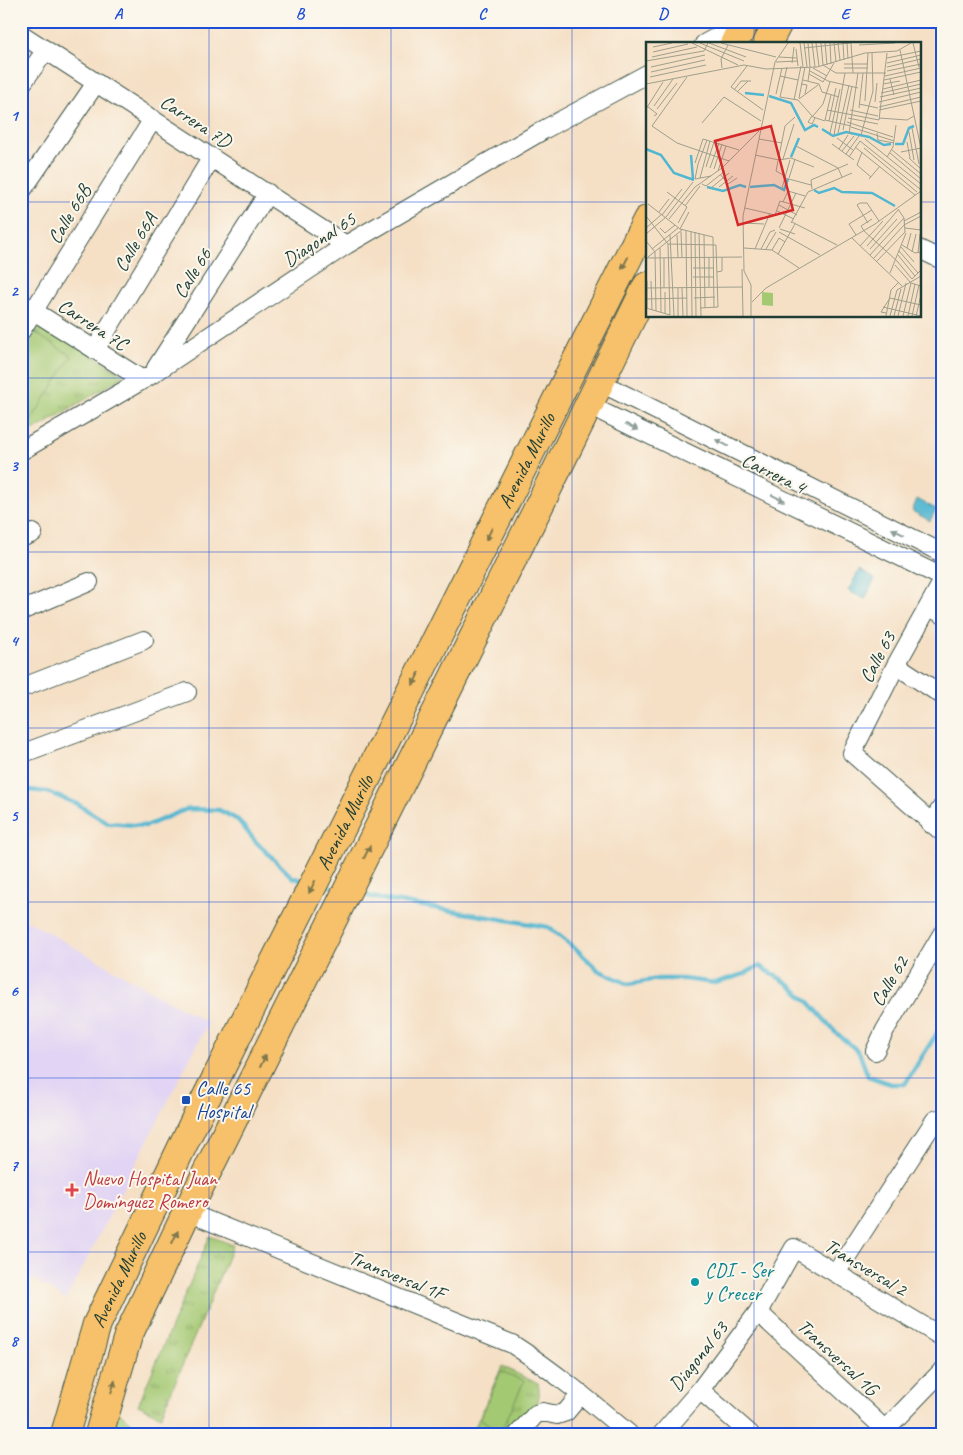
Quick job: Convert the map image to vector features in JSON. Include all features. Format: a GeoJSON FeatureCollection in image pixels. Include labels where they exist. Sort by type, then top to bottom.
{"type":"FeatureCollection","features":[{"type":"Feature","properties":{"kind":"main road"},"geometry":{"type":"LineString","coordinates":[[769,42],[779,21]]}},
{"type":"Feature","properties":{"kind":"main road","name":"Avenida Murillo"},"geometry":{"type":"LineString","coordinates":[[65,1434],[97,1324],[195,1120],[646,222]]}},
{"type":"Feature","properties":{"kind":"main road","name":"Avenida Murillo"},"geometry":{"type":"LineString","coordinates":[[99,1434],[128,1336],[187,1212],[646,288]]}},
{"type":"Feature","properties":{"kind":"street"},"geometry":{"type":"LineString","coordinates":[[709,42],[741,29]]}},
{"type":"Feature","properties":{"kind":"street","name":"Carrera 7D"},"geometry":{"type":"LineString","coordinates":[[21,34],[346,246]]}},
{"type":"Feature","properties":{"kind":"street"},"geometry":{"type":"LineString","coordinates":[[21,85],[46,50]]}},
{"type":"Feature","properties":{"kind":"street","name":"Diagonal 65"},"geometry":{"type":"LineString","coordinates":[[21,451],[147,378],[346,246],[544,130],[646,75]]}},
{"type":"Feature","properties":{"kind":"street"},"geometry":{"type":"LineString","coordinates":[[21,192],[96,83]]}},
{"type":"Feature","properties":{"kind":"street","name":"Calle 66B"},"geometry":{"type":"LineString","coordinates":[[21,331],[28,307],[153,119]]}},
{"type":"Feature","properties":{"kind":"street","name":"Calle 66A"},"geometry":{"type":"LineString","coordinates":[[95,350],[212,157]]}},
{"type":"Feature","properties":{"kind":"street","name":"Calle 66"},"geometry":{"type":"LineString","coordinates":[[147,378],[268,194]]}},
{"type":"Feature","properties":{"kind":"street"},"geometry":{"type":"LineString","coordinates":[[920,249],[942,260]]}},
{"type":"Feature","properties":{"kind":"street","name":"Carrera 7C"},"geometry":{"type":"LineString","coordinates":[[28,307],[95,350],[147,378]]}},
{"type":"Feature","properties":{"kind":"street","name":"Carrera 4"},"geometry":{"type":"LineString","coordinates":[[594,394],[690,428],[942,553]]}},
{"type":"Feature","properties":{"kind":"street","name":"Carrera 4"},"geometry":{"type":"LineString","coordinates":[[594,394],[678,450],[942,577]]}},
{"type":"Feature","properties":{"kind":"street"},"geometry":{"type":"LineString","coordinates":[[678,450],[690,428]]}},
{"type":"Feature","properties":{"kind":"street"},"geometry":{"type":"LineString","coordinates":[[21,611],[89,582]]}},
{"type":"Feature","properties":{"kind":"street","name":"Calle 63"},"geometry":{"type":"LineString","coordinates":[[936,828],[852,753],[896,665],[935,610],[942,582]]}},
{"type":"Feature","properties":{"kind":"street"},"geometry":{"type":"LineString","coordinates":[[21,688],[144,640]]}},
{"type":"Feature","properties":{"kind":"street"},"geometry":{"type":"LineString","coordinates":[[896,665],[942,695]]}},
{"type":"Feature","properties":{"kind":"street"},"geometry":{"type":"LineString","coordinates":[[21,754],[187,692]]}},
{"type":"Feature","properties":{"kind":"street"},"geometry":{"type":"LineString","coordinates":[[936,828],[942,807]]}},
{"type":"Feature","properties":{"kind":"street","name":"Calle 62"},"geometry":{"type":"LineString","coordinates":[[875,1051],[885,1030],[942,934]]}},
{"type":"Feature","properties":{"kind":"street"},"geometry":{"type":"LineString","coordinates":[[836,1273],[934,1120],[942,1118]]}},
{"type":"Feature","properties":{"kind":"street","name":"Transversal 1F"},"geometry":{"type":"LineString","coordinates":[[187,1212],[512,1344],[581,1394],[629,1434]]}},
{"type":"Feature","properties":{"kind":"street","name":"Transversal 2"},"geometry":{"type":"LineString","coordinates":[[794,1248],[942,1337]]}},
{"type":"Feature","properties":{"kind":"street","name":"Diagonal 63"},"geometry":{"type":"LineString","coordinates":[[662,1434],[700,1390],[758,1312],[794,1248]]}},
{"type":"Feature","properties":{"kind":"street","name":"Transversal 1G"},"geometry":{"type":"LineString","coordinates":[[758,1312],[885,1432]]}},
{"type":"Feature","properties":{"kind":"street"},"geometry":{"type":"LineString","coordinates":[[885,1432],[942,1371]]}},
{"type":"Feature","properties":{"kind":"street"},"geometry":{"type":"LineString","coordinates":[[700,1390],[750,1434]]}},
{"type":"Feature","properties":{"kind":"street"},"geometry":{"type":"LineString","coordinates":[[518,1434],[536,1414],[543,1412],[557,1415],[566,1412],[581,1394]]}},
{"type":"Feature","properties":{"kind":"shaded area","name":"Nuevo Hospital Juan Domínguez Romero"},"geometry":{"type":"Polygon","coordinates":[[[28,921],[208,1023],[66,1300],[21,1271],[21,929],[28,921]]]}},
{"type":"Feature","properties":{"kind":"green space"},"geometry":{"type":"Polygon","coordinates":[[[36,317],[124,376],[21,438],[21,340],[36,317]]]}},
{"type":"Feature","properties":{"kind":"green space"},"geometry":{"type":"Polygon","coordinates":[[[32,331],[72,356],[21,436],[21,347],[32,331]]]}},
{"type":"Feature","properties":{"kind":"green space"},"geometry":{"type":"Polygon","coordinates":[[[210,1236],[233,1245],[161,1416],[138,1405],[210,1236]]]}},
{"type":"Feature","properties":{"kind":"green space"},"geometry":{"type":"Polygon","coordinates":[[[502,1366],[538,1384],[539,1392],[536,1406],[512,1434],[472,1434],[502,1366]]]}},
{"type":"Feature","properties":{"kind":"green space"},"geometry":{"type":"Polygon","coordinates":[[[501,1371],[524,1381],[502,1430],[480,1420],[501,1371]]]}},
{"type":"Feature","properties":{"kind":"green space"},"geometry":{"type":"Polygon","coordinates":[[[114,1408],[145,1434],[121,1434],[107,1430],[114,1408]]]}},
{"type":"Feature","properties":{"kind":"water"},"geometry":{"type":"Polygon","coordinates":[[[917,499],[936,509],[930,521],[912,511],[917,499]]]}},
{"type":"Feature","properties":{"kind":"water"},"geometry":{"type":"Polygon","coordinates":[[[859,570],[875,579],[865,599],[848,591],[859,570]]]}},
{"type":"Feature","properties":{"kind":"waterway"},"geometry":{"type":"LineString","coordinates":[[21,789],[47,792],[77,804],[108,823],[146,826],[187,809],[219,810],[238,820],[255,841],[292,877],[305,881]]}},
{"type":"Feature","properties":{"kind":"waterway"},"geometry":{"type":"LineString","coordinates":[[322,885],[339,889]]}},
{"type":"Feature","properties":{"kind":"waterway"},"geometry":{"type":"LineString","coordinates":[[356,893],[381,899],[548,927],[598,970],[628,984],[658,979],[684,979],[715,983],[744,974],[759,966],[786,982],[809,1002],[835,1032],[859,1052],[868,1076],[891,1084],[905,1084],[942,1025]]}},
{"type":"Feature","properties":{"kind":"place","name":"Calle 65 Hospital"},"geometry":{"type":"Point","coordinates":[186,1100]}},
{"type":"Feature","properties":{"kind":"place","name":"Nuevo Hospital Juan Domínguez Romero"},"geometry":{"type":"Point","coordinates":[72,1190]}},
{"type":"Feature","properties":{"kind":"place","name":"CDI - Ser y Crecer"},"geometry":{"type":"Point","coordinates":[695,1282]}}]}
